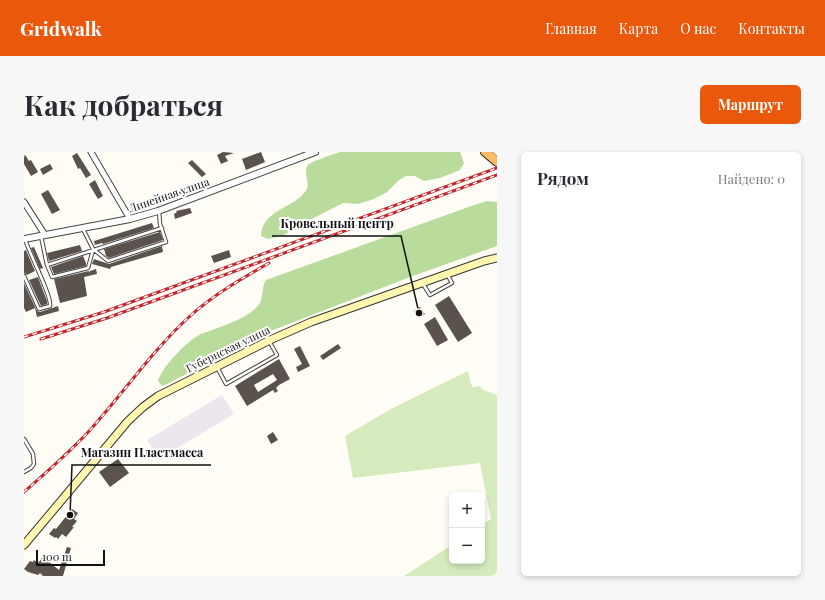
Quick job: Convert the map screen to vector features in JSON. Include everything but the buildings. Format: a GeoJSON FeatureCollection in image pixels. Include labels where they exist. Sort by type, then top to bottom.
{"type":"FeatureCollection","features":[{"type":"Feature","properties":{"kind":"highway"},"geometry":{"type":"LineString","coordinates":[[485,152],[496,156]]}},
{"type":"Feature","properties":{"kind":"main road","name":"Губернская улица"},"geometry":{"type":"LineString","coordinates":[[24,545],[128,421],[158,396],[311,322],[422,282],[497,258]]}},
{"type":"Feature","properties":{"kind":"street"},"geometry":{"type":"LineString","coordinates":[[91,152],[130,219]]}},
{"type":"Feature","properties":{"kind":"street","name":"Линейная улица"},"geometry":{"type":"LineString","coordinates":[[25,239],[130,219],[158,211],[315,152]]}},
{"type":"Feature","properties":{"kind":"street"},"geometry":{"type":"LineString","coordinates":[[24,202],[43,236]]}},
{"type":"Feature","properties":{"kind":"lane"},"geometry":{"type":"LineString","coordinates":[[83,228],[93,250],[108,261],[166,242],[158,211]]}},
{"type":"Feature","properties":{"kind":"lane"},"geometry":{"type":"LineString","coordinates":[[47,265],[162,228]]}},
{"type":"Feature","properties":{"kind":"lane"},"geometry":{"type":"LineString","coordinates":[[43,236],[47,265],[52,277],[88,268],[93,250]]}},
{"type":"Feature","properties":{"kind":"lane"},"geometry":{"type":"LineString","coordinates":[[24,276],[39,309],[50,306],[48,294],[25,239]]}},
{"type":"Feature","properties":{"kind":"lane"},"geometry":{"type":"LineString","coordinates":[[422,282],[430,295],[452,283],[446,274]]}},
{"type":"Feature","properties":{"kind":"lane"},"geometry":{"type":"LineString","coordinates":[[217,367],[226,384],[277,355],[269,341]]}},
{"type":"Feature","properties":{"kind":"lane"},"geometry":{"type":"LineString","coordinates":[[24,439],[33,454],[34,464],[25,470]]}},
{"type":"Feature","properties":{"kind":"shaded area"},"geometry":{"type":"Polygon","coordinates":[[[222,395],[234,414],[159,459],[147,440],[222,395]]]}},
{"type":"Feature","properties":{"kind":"green space"},"geometry":{"type":"Polygon","coordinates":[[[340,152],[460,152],[464,163],[460,170],[440,178],[424,181],[415,176],[406,176],[399,180],[387,192],[374,199],[358,204],[343,203],[298,226],[284,235],[268,239],[261,236],[266,221],[272,215],[299,198],[307,189],[306,168],[308,165],[340,152]]]}},
{"type":"Feature","properties":{"kind":"green space"},"geometry":{"type":"Polygon","coordinates":[[[487,201],[497,202],[497,246],[410,277],[263,334],[162,386],[158,381],[160,375],[170,362],[189,342],[203,333],[238,320],[254,310],[260,303],[263,286],[266,280],[487,201]]]}},
{"type":"Feature","properties":{"kind":"green space"},"geometry":{"type":"Polygon","coordinates":[[[468,371],[472,387],[480,386],[483,390],[497,395],[497,576],[404,576],[449,547],[449,564],[485,564],[485,523],[491,519],[480,463],[353,478],[345,436],[391,409],[468,371]]]}},
{"type":"Feature","properties":{"kind":"railway"},"geometry":{"type":"LineString","coordinates":[[24,337],[104,312],[497,168]]}},
{"type":"Feature","properties":{"kind":"railway"},"geometry":{"type":"LineString","coordinates":[[41,339],[107,318],[497,175]]}},
{"type":"Feature","properties":{"kind":"railway"},"geometry":{"type":"LineString","coordinates":[[24,492],[58,462],[83,437],[138,372],[189,317],[217,294],[269,263]]}},
{"type":"Feature","properties":{"kind":"place","name":"Кровельный центр"},"geometry":{"type":"Point","coordinates":[419,313]}},
{"type":"Feature","properties":{"kind":"place","name":"Магазин Пластмасса"},"geometry":{"type":"Point","coordinates":[70,515]}}]}
